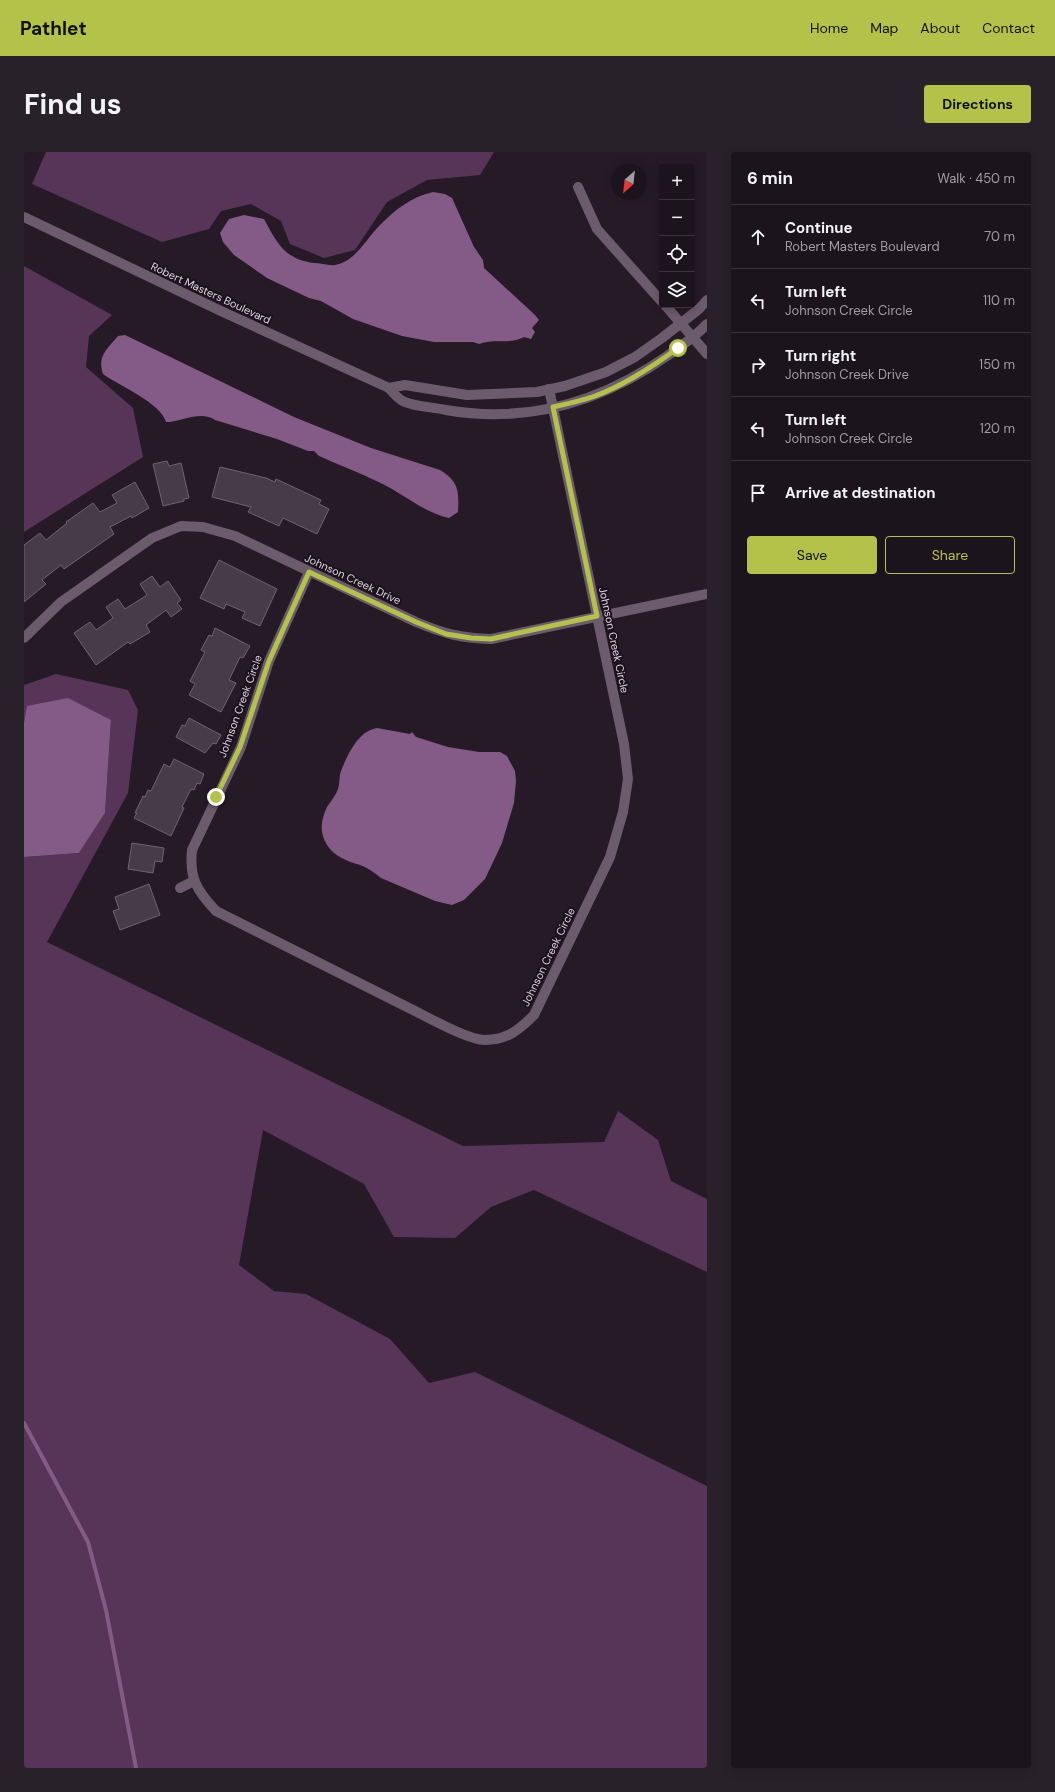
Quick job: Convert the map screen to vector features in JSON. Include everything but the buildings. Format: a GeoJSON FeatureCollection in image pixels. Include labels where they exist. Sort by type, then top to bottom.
{"type":"FeatureCollection","features":[{"type":"Feature","properties":{"kind":"street"},"geometry":{"type":"LineString","coordinates":[[578,187],[597,228],[659,299]]}},
{"type":"Feature","properties":{"kind":"street","name":"Robert Masters Boulevard"},"geometry":{"type":"LineString","coordinates":[[24,217],[230,316],[389,388],[404,402],[464,413],[496,415],[531,412],[595,396],[644,372],[692,337],[707,324]]}},
{"type":"Feature","properties":{"kind":"street"},"geometry":{"type":"LineString","coordinates":[[389,388],[405,385],[467,395],[514,394],[565,386],[606,372],[634,357],[699,309],[707,300]]}},
{"type":"Feature","properties":{"kind":"street"},"geometry":{"type":"LineString","coordinates":[[668,308],[707,354]]}},
{"type":"Feature","properties":{"kind":"street","name":"Johnson Creek Circle"},"geometry":{"type":"LineString","coordinates":[[309,572],[267,667],[240,747],[192,850],[190,864],[194,881],[203,897],[216,911],[459,1033],[483,1040],[507,1037],[522,1027],[534,1015],[610,857],[623,812],[628,779],[624,744],[549,389]]}},
{"type":"Feature","properties":{"kind":"street","name":"Johnson Creek Drive"},"geometry":{"type":"LineString","coordinates":[[24,638],[62,602],[83,586],[152,538],[181,526],[203,527],[235,536],[416,622],[446,634],[471,638],[491,639],[707,594]]}},
{"type":"Feature","properties":{"kind":"street"},"geometry":{"type":"LineString","coordinates":[[180,888],[194,881]]}},
{"type":"Feature","properties":{"kind":"shaded area"},"geometry":{"type":"Polygon","coordinates":[[[46,152],[494,152],[480,175],[427,180],[387,202],[355,250],[324,258],[290,244],[281,221],[251,204],[221,211],[209,229],[162,242],[32,184],[46,152]]]}},
{"type":"Feature","properties":{"kind":"shaded area"},"geometry":{"type":"Polygon","coordinates":[[[433,192],[445,194],[452,198],[474,247],[483,260],[484,268],[539,320],[532,328],[535,332],[531,339],[524,337],[513,341],[485,342],[479,344],[473,342],[434,342],[402,336],[353,319],[321,301],[309,298],[267,278],[234,255],[223,242],[220,233],[229,219],[244,215],[264,219],[273,235],[288,254],[304,261],[335,265],[342,263],[355,254],[380,225],[398,209],[411,200],[433,192]]]}},
{"type":"Feature","properties":{"kind":"shaded area"},"geometry":{"type":"Polygon","coordinates":[[[24,266],[112,315],[89,336],[86,367],[133,408],[143,457],[24,532],[24,266]]]}},
{"type":"Feature","properties":{"kind":"shaded area"},"geometry":{"type":"Polygon","coordinates":[[[125,335],[294,417],[371,448],[440,470],[454,483],[458,493],[458,512],[449,518],[433,513],[383,484],[319,456],[314,451],[308,451],[210,417],[199,416],[166,422],[156,408],[148,401],[103,374],[101,362],[104,353],[118,336],[125,335]]]}},
{"type":"Feature","properties":{"kind":"shaded area"},"geometry":{"type":"Polygon","coordinates":[[[56,674],[128,690],[138,710],[128,793],[47,942],[463,1146],[604,1142],[618,1111],[658,1140],[671,1181],[707,1199],[707,1272],[534,1190],[491,1207],[455,1238],[394,1237],[364,1184],[263,1130],[239,1265],[274,1291],[306,1294],[390,1339],[429,1383],[475,1372],[707,1486],[707,1768],[24,1768],[24,857],[79,853],[105,813],[111,721],[24,723],[24,685],[56,674]]]}},
{"type":"Feature","properties":{"kind":"shaded area"},"geometry":{"type":"Polygon","coordinates":[[[68,698],[111,720],[105,813],[79,853],[24,857],[24,723],[27,706],[68,698]]]}},
{"type":"Feature","properties":{"kind":"shaded area"},"geometry":{"type":"Polygon","coordinates":[[[377,728],[410,734],[412,732],[416,737],[448,747],[479,752],[500,752],[507,756],[515,771],[516,781],[514,803],[502,843],[485,879],[464,900],[452,905],[435,901],[381,878],[374,872],[338,856],[330,849],[324,840],[322,831],[323,816],[339,787],[340,773],[350,751],[359,738],[370,730],[377,728]]]}},
{"type":"Feature","properties":{"kind":"waterway"},"geometry":{"type":"LineString","coordinates":[[24,1423],[88,1542],[106,1610],[136,1768]]}},
{"type":"Feature","properties":{"kind":"route"},"geometry":{"type":"LineString","coordinates":[[216,797],[240,747],[269,661],[309,572],[416,622],[446,634],[471,638],[491,639],[597,616],[553,407],[595,396],[618,386],[644,372],[678,348]]}}]}
